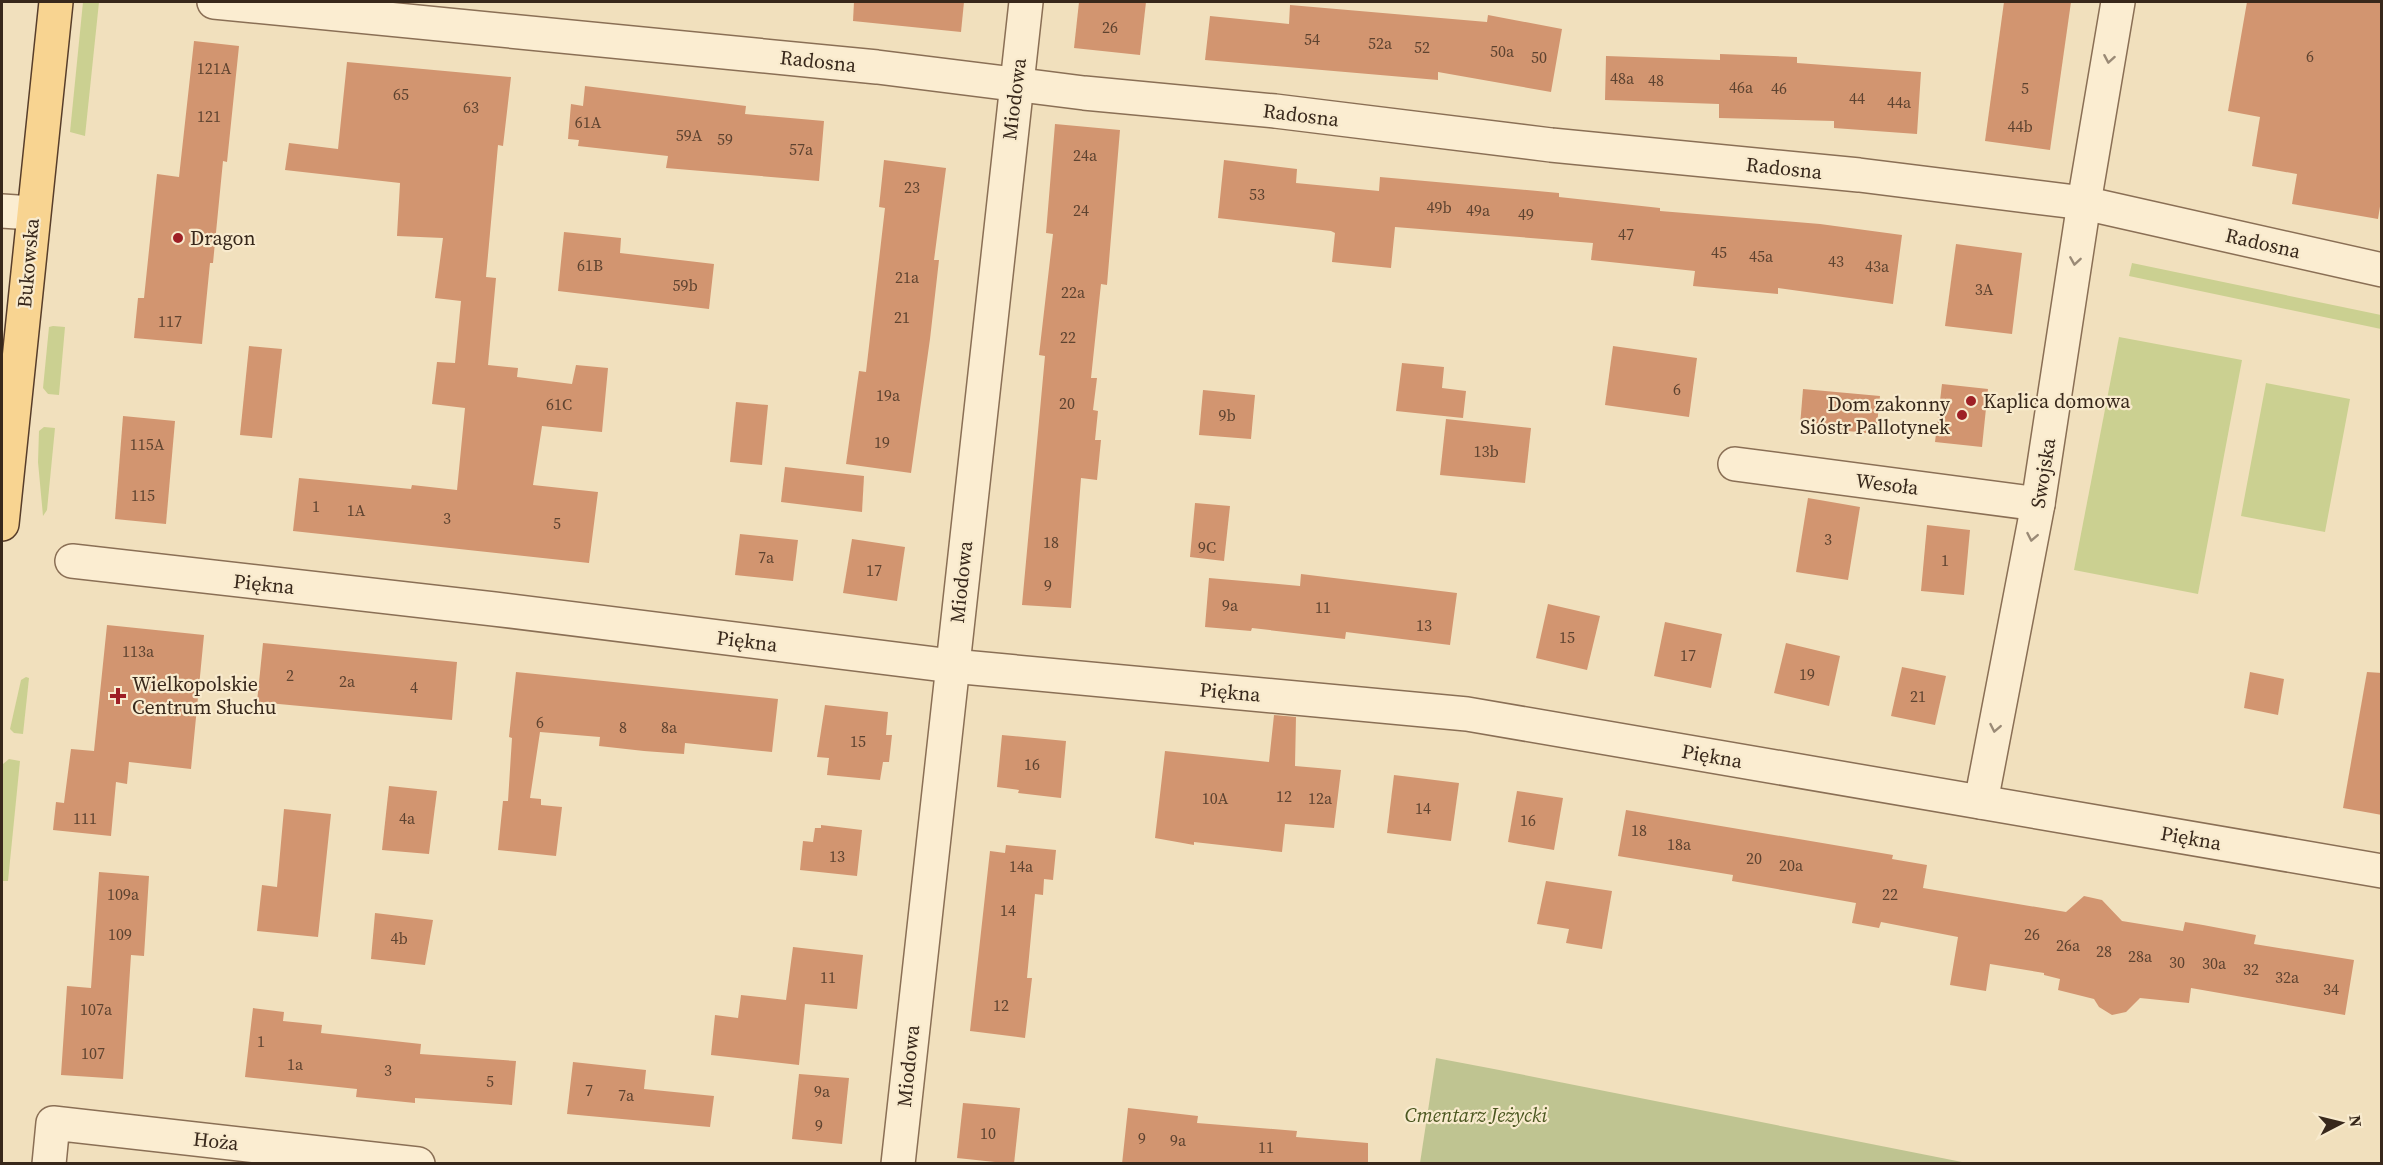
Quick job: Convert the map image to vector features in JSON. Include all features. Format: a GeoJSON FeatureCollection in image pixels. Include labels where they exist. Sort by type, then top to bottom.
{"type":"FeatureCollection","features":[{"type":"Feature","properties":{"kind":"main road","name":"Bukowska"},"geometry":{"type":"LineString","coordinates":[[2,524],[17,212],[56,2]]}},
{"type":"Feature","properties":{"kind":"street","name":"Radosna"},"geometry":{"type":"LineString","coordinates":[[214,2],[877,67],[1275,111],[1551,145],[1860,175],[2084,203],[2382,270]]}},
{"type":"Feature","properties":{"kind":"street","name":"Miodowa"},"geometry":{"type":"LineString","coordinates":[[898,1164],[1026,2]]}},
{"type":"Feature","properties":{"kind":"street","name":"Swojska"},"geometry":{"type":"LineString","coordinates":[[1981,802],[2038,504],[2084,203],[2118,2]]}},
{"type":"Feature","properties":{"kind":"street","name":"Wesoła"},"geometry":{"type":"LineString","coordinates":[[1735,464],[2038,504]]}},
{"type":"Feature","properties":{"kind":"street","name":"Piękna"},"geometry":{"type":"LineString","coordinates":[[72,561],[952,666],[1467,714],[2382,871]]}},
{"type":"Feature","properties":{"kind":"street","name":"Hoża"},"geometry":{"type":"LineString","coordinates":[[49,1164],[53,1123],[418,1164]]}},
{"type":"Feature","properties":{"kind":"green space"},"geometry":{"type":"Polygon","coordinates":[[[83,2],[99,2],[85,136],[70,132],[83,2]]]}},
{"type":"Feature","properties":{"kind":"green space"},"geometry":{"type":"Polygon","coordinates":[[[2132,263],[2381,315],[2381,329],[2129,276],[2132,263]]]}},
{"type":"Feature","properties":{"kind":"green space"},"geometry":{"type":"Polygon","coordinates":[[[49,327],[65,327],[59,395],[48,394],[43,388],[49,327]]]}},
{"type":"Feature","properties":{"kind":"green space"},"geometry":{"type":"Polygon","coordinates":[[[2119,337],[2242,360],[2198,594],[2074,570],[2119,337]]]}},
{"type":"Feature","properties":{"kind":"green space"},"geometry":{"type":"Polygon","coordinates":[[[2266,383],[2350,399],[2325,532],[2241,516],[2266,383]]]}},
{"type":"Feature","properties":{"kind":"green space"},"geometry":{"type":"Polygon","coordinates":[[[44,427],[55,428],[47,510],[43,516],[38,462],[39,431],[44,427]]]}},
{"type":"Feature","properties":{"kind":"green space"},"geometry":{"type":"Polygon","coordinates":[[[29,678],[23,734],[14,733],[10,729],[21,680],[29,678]]]}},
{"type":"Feature","properties":{"kind":"green space"},"geometry":{"type":"Polygon","coordinates":[[[9,759],[20,761],[8,881],[2,881],[2,777],[3,764],[9,759]]]}},
{"type":"Feature","properties":{"kind":"green space","name":"Cmentarz Jeżycki"},"geometry":{"type":"Polygon","coordinates":[[[1436,1058],[1494,1069],[1967,1163],[1420,1163],[1436,1058]]]}},
{"type":"Feature","properties":{"kind":"building"},"geometry":{"type":"Polygon","coordinates":[[[854,2],[964,2],[961,32],[853,21],[854,2]]]}},
{"type":"Feature","properties":{"kind":"building"},"geometry":{"type":"Polygon","coordinates":[[[1079,2],[1146,2],[1140,55],[1074,48],[1079,2]]]}},
{"type":"Feature","properties":{"kind":"building"},"geometry":{"type":"Polygon","coordinates":[[[2004,2],[2071,2],[2050,150],[1985,141],[2004,2]]]}},
{"type":"Feature","properties":{"kind":"building"},"geometry":{"type":"Polygon","coordinates":[[[2247,2],[2382,2],[2382,194],[2378,219],[2292,204],[2297,174],[2252,166],[2260,117],[2228,111],[2247,2]]]}},
{"type":"Feature","properties":{"kind":"building"},"geometry":{"type":"Polygon","coordinates":[[[1290,5],[1487,22],[1488,15],[1562,29],[1551,92],[1438,72],[1438,80],[1205,60],[1210,16],[1289,24],[1290,5]]]}},
{"type":"Feature","properties":{"kind":"building"},"geometry":{"type":"Polygon","coordinates":[[[194,41],[239,46],[227,162],[223,161],[202,344],[134,338],[138,298],[144,298],[157,174],[179,177],[194,41]]]}},
{"type":"Feature","properties":{"kind":"building"},"geometry":{"type":"Polygon","coordinates":[[[1720,54],[1797,57],[1797,63],[1921,72],[1917,134],[1834,128],[1834,121],[1719,118],[1719,104],[1605,100],[1606,56],[1720,60],[1720,54]]]}},
{"type":"Feature","properties":{"kind":"building"},"geometry":{"type":"Polygon","coordinates":[[[347,62],[511,77],[503,146],[498,145],[486,277],[496,278],[488,365],[518,368],[517,377],[572,384],[576,365],[608,368],[602,432],[542,426],[533,485],[598,492],[589,563],[293,531],[299,478],[411,489],[412,485],[457,490],[465,408],[432,404],[437,362],[455,363],[461,301],[435,298],[443,238],[397,236],[400,183],[285,170],[289,143],[338,149],[347,62]]]}},
{"type":"Feature","properties":{"kind":"building"},"geometry":{"type":"Polygon","coordinates":[[[585,86],[746,106],[745,114],[824,121],[819,181],[666,168],[668,156],[578,146],[579,140],[568,139],[571,104],[583,106],[585,86]]]}},
{"type":"Feature","properties":{"kind":"building"},"geometry":{"type":"Polygon","coordinates":[[[1055,124],[1120,130],[1107,285],[1101,284],[1091,378],[1097,378],[1093,410],[1098,411],[1095,440],[1101,440],[1097,480],[1081,478],[1071,608],[1022,605],[1045,356],[1039,355],[1053,234],[1046,233],[1055,124]]]}},
{"type":"Feature","properties":{"kind":"building"},"geometry":{"type":"Polygon","coordinates":[[[884,160],[946,168],[934,260],[939,260],[930,339],[911,473],[846,464],[859,371],[866,372],[885,208],[879,207],[884,160]]]}},
{"type":"Feature","properties":{"kind":"building"},"geometry":{"type":"Polygon","coordinates":[[[1224,160],[1297,169],[1296,183],[1379,191],[1380,177],[1559,193],[1559,197],[1660,208],[1660,211],[1820,224],[1902,235],[1893,304],[1778,288],[1778,294],[1693,286],[1695,271],[1591,260],[1593,243],[1395,227],[1391,268],[1332,262],[1335,233],[1331,231],[1218,218],[1224,160]]]}},
{"type":"Feature","properties":{"kind":"building"},"geometry":{"type":"Polygon","coordinates":[[[564,232],[621,238],[620,253],[714,264],[709,309],[558,291],[564,232]]]}},
{"type":"Feature","properties":{"kind":"building"},"geometry":{"type":"Polygon","coordinates":[[[1956,244],[2022,253],[2012,334],[1945,326],[1956,244]]]}},
{"type":"Feature","properties":{"kind":"building"},"geometry":{"type":"Polygon","coordinates":[[[249,346],[282,349],[272,438],[240,435],[249,346]]]}},
{"type":"Feature","properties":{"kind":"building"},"geometry":{"type":"Polygon","coordinates":[[[1613,346],[1697,358],[1689,417],[1605,405],[1613,346]]]}},
{"type":"Feature","properties":{"kind":"building"},"geometry":{"type":"Polygon","coordinates":[[[1402,363],[1444,367],[1442,388],[1466,391],[1463,418],[1396,411],[1402,363]]]}},
{"type":"Feature","properties":{"kind":"building","name":"Dom zakonny Sióstr Pallotynek"},"geometry":{"type":"Polygon","coordinates":[[[1942,384],[1988,389],[1982,447],[1935,442],[1942,384]]]}},
{"type":"Feature","properties":{"kind":"building"},"geometry":{"type":"Polygon","coordinates":[[[1803,389],[1880,396],[1876,434],[1800,426],[1803,389]]]}},
{"type":"Feature","properties":{"kind":"building"},"geometry":{"type":"Polygon","coordinates":[[[1203,390],[1255,395],[1251,439],[1199,435],[1203,390]]]}},
{"type":"Feature","properties":{"kind":"building"},"geometry":{"type":"Polygon","coordinates":[[[736,402],[768,405],[762,465],[730,462],[736,402]]]}},
{"type":"Feature","properties":{"kind":"building"},"geometry":{"type":"Polygon","coordinates":[[[123,416],[175,421],[166,524],[115,519],[123,416]]]}},
{"type":"Feature","properties":{"kind":"building"},"geometry":{"type":"Polygon","coordinates":[[[1446,419],[1531,428],[1525,483],[1440,475],[1446,419]]]}},
{"type":"Feature","properties":{"kind":"building"},"geometry":{"type":"Polygon","coordinates":[[[785,467],[864,476],[862,512],[781,502],[785,467]]]}},
{"type":"Feature","properties":{"kind":"building"},"geometry":{"type":"Polygon","coordinates":[[[1808,498],[1860,507],[1848,580],[1796,572],[1808,498]]]}},
{"type":"Feature","properties":{"kind":"building"},"geometry":{"type":"Polygon","coordinates":[[[1195,503],[1230,506],[1224,561],[1190,557],[1195,503]]]}},
{"type":"Feature","properties":{"kind":"building"},"geometry":{"type":"Polygon","coordinates":[[[1927,525],[1970,530],[1964,595],[1921,591],[1927,525]]]}},
{"type":"Feature","properties":{"kind":"building"},"geometry":{"type":"Polygon","coordinates":[[[740,534],[798,540],[793,581],[735,575],[740,534]]]}},
{"type":"Feature","properties":{"kind":"building"},"geometry":{"type":"Polygon","coordinates":[[[852,539],[905,547],[897,601],[843,593],[852,539]]]}},
{"type":"Feature","properties":{"kind":"building"},"geometry":{"type":"Polygon","coordinates":[[[1301,574],[1457,593],[1450,645],[1346,632],[1345,639],[1252,628],[1251,631],[1205,627],[1209,578],[1300,586],[1301,574]]]}},
{"type":"Feature","properties":{"kind":"building"},"geometry":{"type":"Polygon","coordinates":[[[1548,604],[1600,616],[1587,670],[1536,658],[1548,604]]]}},
{"type":"Feature","properties":{"kind":"building"},"geometry":{"type":"Polygon","coordinates":[[[1665,622],[1722,634],[1711,688],[1654,676],[1665,622]]]}},
{"type":"Feature","properties":{"kind":"building"},"geometry":{"type":"Polygon","coordinates":[[[107,625],[204,635],[191,769],[129,762],[127,784],[116,782],[111,836],[53,830],[56,802],[64,803],[71,749],[94,751],[107,625]]]}},
{"type":"Feature","properties":{"kind":"building"},"geometry":{"type":"Polygon","coordinates":[[[263,643],[457,662],[452,720],[257,702],[263,643]]]}},
{"type":"Feature","properties":{"kind":"building"},"geometry":{"type":"Polygon","coordinates":[[[1786,643],[1840,656],[1829,706],[1774,693],[1786,643]]]}},
{"type":"Feature","properties":{"kind":"building"},"geometry":{"type":"Polygon","coordinates":[[[1902,667],[1946,676],[1935,725],[1891,716],[1902,667]]]}},
{"type":"Feature","properties":{"kind":"building"},"geometry":{"type":"Polygon","coordinates":[[[516,672],[778,699],[772,752],[685,743],[684,754],[644,751],[599,746],[600,737],[540,732],[530,798],[541,799],[541,805],[562,807],[556,856],[498,850],[503,801],[508,801],[512,738],[509,737],[516,672]]]}},
{"type":"Feature","properties":{"kind":"building"},"geometry":{"type":"Polygon","coordinates":[[[2250,672],[2284,679],[2278,715],[2244,708],[2250,672]]]}},
{"type":"Feature","properties":{"kind":"building"},"geometry":{"type":"Polygon","coordinates":[[[2367,672],[2382,673],[2382,815],[2343,808],[2367,672]]]}},
{"type":"Feature","properties":{"kind":"building"},"geometry":{"type":"Polygon","coordinates":[[[825,705],[888,712],[886,735],[892,735],[889,762],[883,762],[880,780],[827,775],[829,758],[817,757],[825,705]]]}},
{"type":"Feature","properties":{"kind":"building"},"geometry":{"type":"Polygon","coordinates":[[[1274,715],[1296,717],[1295,766],[1341,770],[1334,828],[1285,824],[1282,852],[1194,842],[1194,845],[1155,838],[1165,751],[1269,762],[1274,715]]]}},
{"type":"Feature","properties":{"kind":"building"},"geometry":{"type":"Polygon","coordinates":[[[1002,735],[1066,741],[1061,798],[1018,793],[1019,790],[997,787],[1002,735]]]}},
{"type":"Feature","properties":{"kind":"building"},"geometry":{"type":"Polygon","coordinates":[[[1394,775],[1459,783],[1451,841],[1387,833],[1394,775]]]}},
{"type":"Feature","properties":{"kind":"building"},"geometry":{"type":"Polygon","coordinates":[[[389,786],[437,791],[429,854],[382,850],[389,786]]]}},
{"type":"Feature","properties":{"kind":"building"},"geometry":{"type":"Polygon","coordinates":[[[1517,791],[1563,798],[1554,850],[1508,842],[1517,791]]]}},
{"type":"Feature","properties":{"kind":"building"},"geometry":{"type":"Polygon","coordinates":[[[284,809],[331,814],[318,937],[257,931],[262,885],[277,887],[284,809]]]}},
{"type":"Feature","properties":{"kind":"building"},"geometry":{"type":"Polygon","coordinates":[[[1626,810],[1893,855],[1892,859],[1927,865],[1923,888],[2066,912],[2084,896],[2102,900],[2122,921],[2183,931],[2185,922],[2203,925],[2256,935],[2254,944],[2354,960],[2345,1015],[2191,988],[2189,1003],[2140,998],[2126,1012],[2112,1015],[2099,1007],[2094,999],[2058,990],[2060,979],[2044,975],[2044,973],[1990,964],[1986,991],[1950,985],[1958,937],[1881,922],[1879,928],[1852,923],[1856,903],[1732,881],[1733,875],[1618,856],[1626,810]]]}},
{"type":"Feature","properties":{"kind":"building"},"geometry":{"type":"Polygon","coordinates":[[[821,825],[862,830],[857,876],[800,870],[803,841],[813,842],[815,828],[821,828],[821,825]]]}},
{"type":"Feature","properties":{"kind":"building"},"geometry":{"type":"Polygon","coordinates":[[[1006,845],[1056,850],[1053,880],[1044,879],[1043,895],[1035,894],[1027,978],[1032,978],[1025,1038],[970,1031],[990,851],[1005,853],[1006,845]]]}},
{"type":"Feature","properties":{"kind":"building"},"geometry":{"type":"Polygon","coordinates":[[[99,872],[149,876],[144,956],[131,955],[123,1079],[61,1075],[67,986],[91,988],[99,872]]]}},
{"type":"Feature","properties":{"kind":"building"},"geometry":{"type":"Polygon","coordinates":[[[1546,881],[1612,891],[1602,949],[1566,943],[1569,929],[1537,924],[1546,881]]]}},
{"type":"Feature","properties":{"kind":"building"},"geometry":{"type":"Polygon","coordinates":[[[375,913],[433,920],[425,965],[371,959],[375,913]]]}},
{"type":"Feature","properties":{"kind":"building"},"geometry":{"type":"Polygon","coordinates":[[[793,947],[863,955],[857,1009],[805,1004],[799,1065],[711,1055],[715,1015],[738,1018],[741,995],[786,1000],[793,947]]]}},
{"type":"Feature","properties":{"kind":"building"},"geometry":{"type":"Polygon","coordinates":[[[253,1008],[284,1012],[283,1021],[322,1025],[321,1033],[421,1044],[420,1054],[516,1061],[512,1105],[415,1098],[415,1103],[356,1097],[357,1089],[245,1077],[253,1008]]]}},
{"type":"Feature","properties":{"kind":"building"},"geometry":{"type":"Polygon","coordinates":[[[573,1062],[646,1070],[644,1089],[714,1096],[710,1127],[567,1114],[573,1062]]]}},
{"type":"Feature","properties":{"kind":"building"},"geometry":{"type":"Polygon","coordinates":[[[799,1074],[849,1078],[842,1144],[792,1139],[799,1074]]]}},
{"type":"Feature","properties":{"kind":"building"},"geometry":{"type":"Polygon","coordinates":[[[963,1103],[1020,1108],[1014,1164],[957,1158],[963,1103]]]}},
{"type":"Feature","properties":{"kind":"building"},"geometry":{"type":"Polygon","coordinates":[[[1128,1108],[1198,1116],[1197,1123],[1297,1131],[1296,1137],[1368,1143],[1368,1164],[1122,1164],[1128,1108]]]}},
{"type":"Feature","properties":{"kind":"place","name":"Dragon"},"geometry":{"type":"Point","coordinates":[178,238]}},
{"type":"Feature","properties":{"kind":"place","name":"Kaplica domowa"},"geometry":{"type":"Point","coordinates":[1971,401]}},
{"type":"Feature","properties":{"kind":"place","name":"Dom zakonny Sióstr Pallotynek"},"geometry":{"type":"Point","coordinates":[1962,415]}},
{"type":"Feature","properties":{"kind":"place","name":"Wielkopolskie Centrum Słuchu"},"geometry":{"type":"Point","coordinates":[118,696]}}]}
